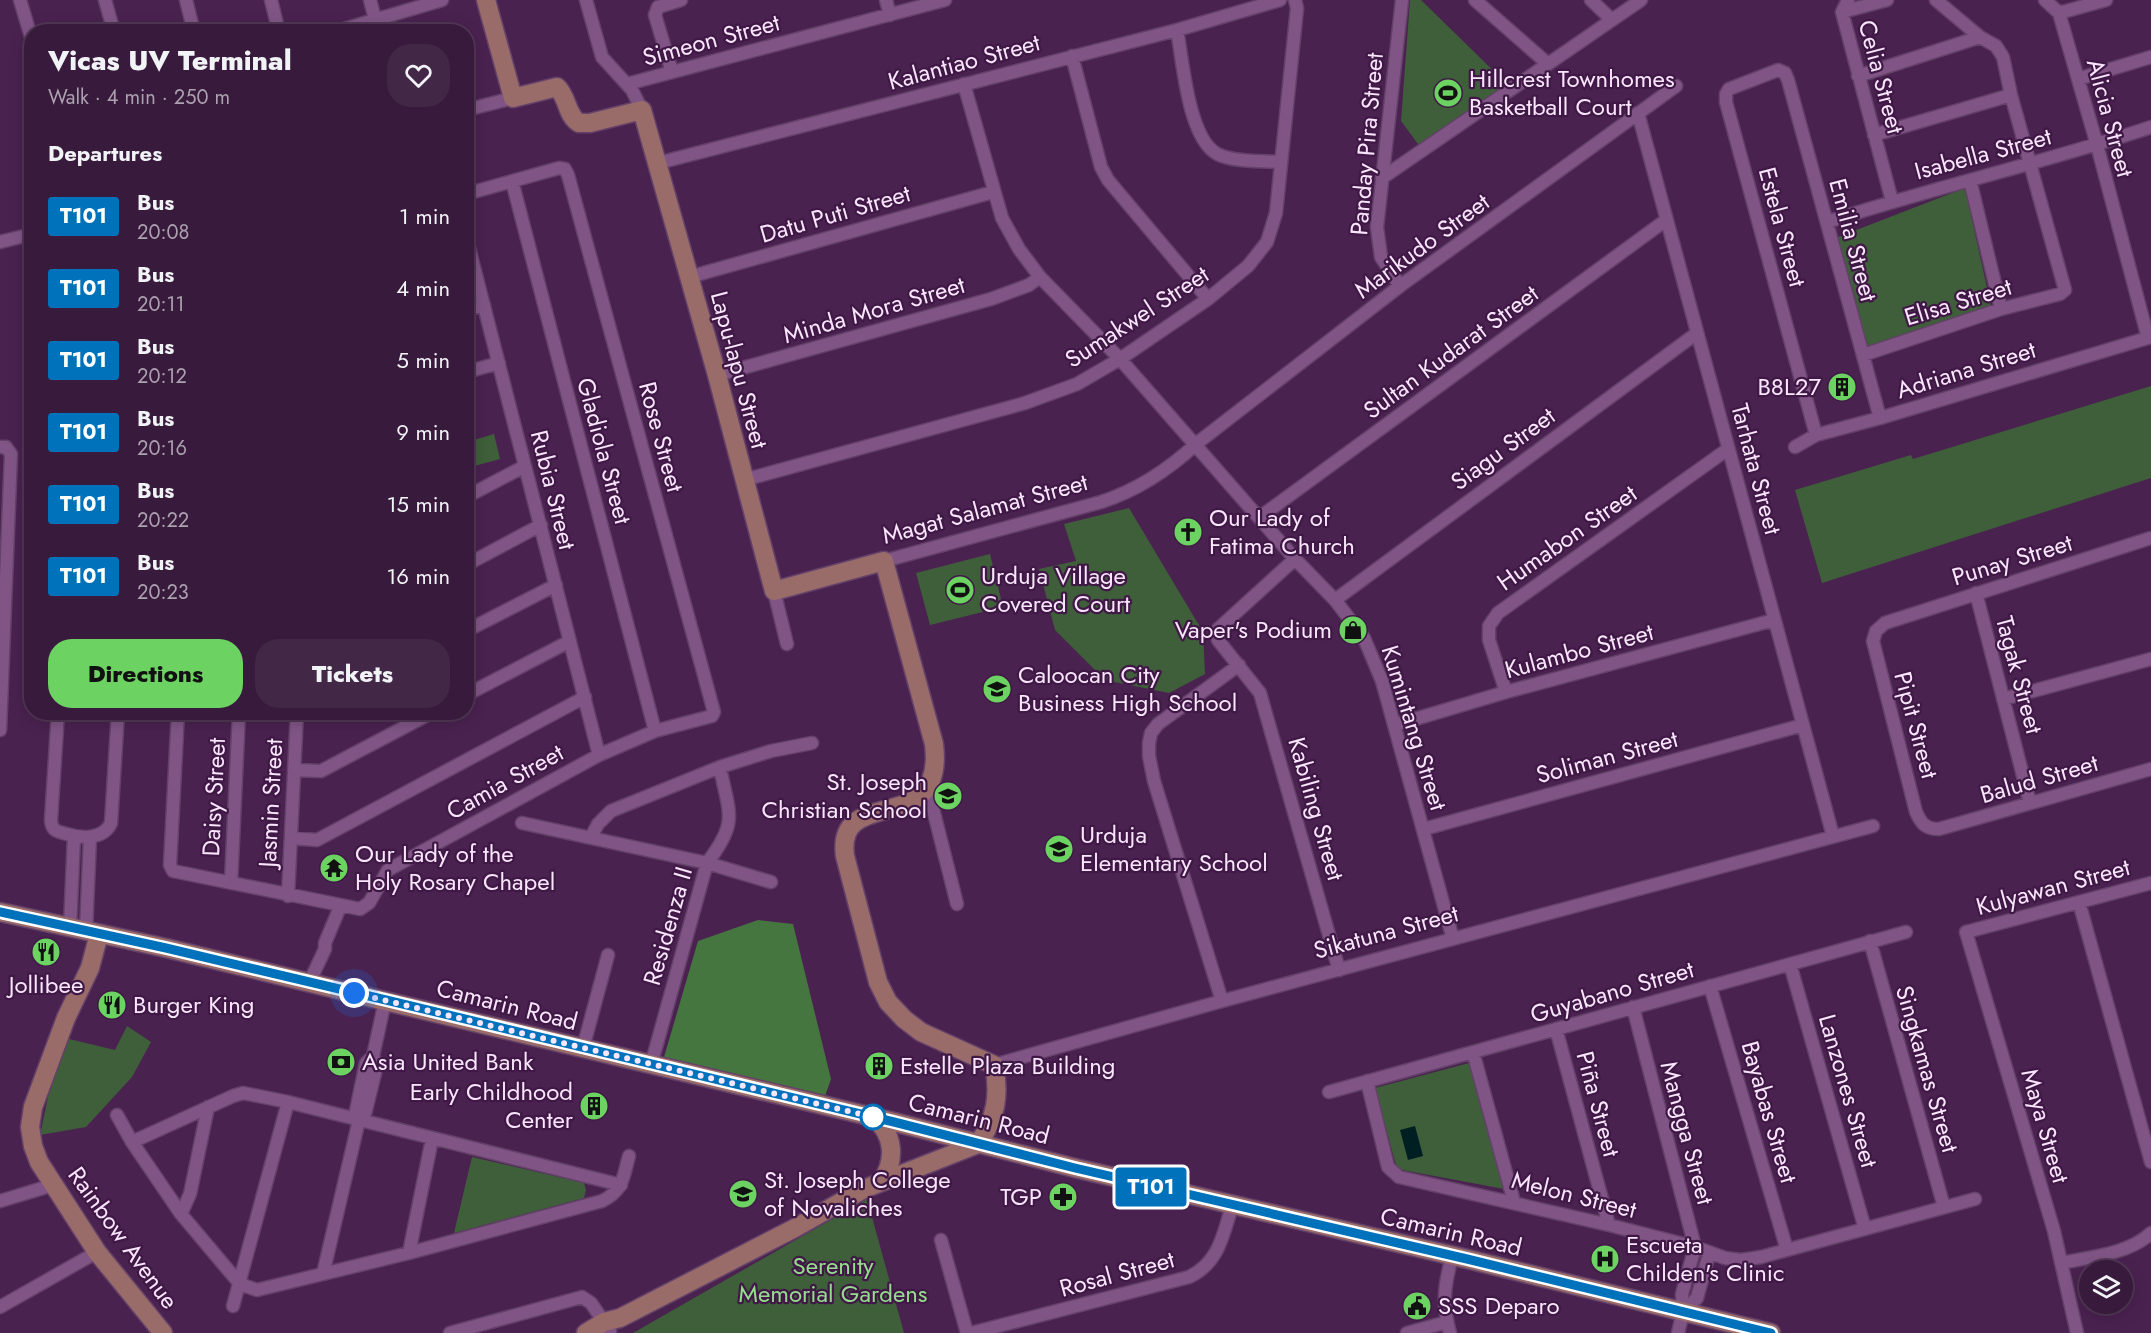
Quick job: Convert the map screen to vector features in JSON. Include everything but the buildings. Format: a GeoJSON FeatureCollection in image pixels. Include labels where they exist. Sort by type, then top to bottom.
{"type":"FeatureCollection","features":[{"type":"Feature","properties":{"kind":"main road"},"geometry":{"type":"LineString","coordinates":[[486,0],[513,98],[557,87],[563,94],[572,117],[579,123],[590,123],[642,110]]}},
{"type":"Feature","properties":{"kind":"main road","name":"Lapu-lapu Street"},"geometry":{"type":"LineString","coordinates":[[642,110],[717,375],[774,591]]}},
{"type":"Feature","properties":{"kind":"main road"},"geometry":{"type":"LineString","coordinates":[[586,1333],[610,1326],[795,1228],[864,1188],[978,1144],[988,1129],[996,1106],[998,1086],[994,1065],[921,1032],[904,1019],[888,1002],[878,982],[845,856],[846,833],[853,824],[870,815],[911,802],[928,789],[934,776],[936,761],[934,744],[884,561]]}},
{"type":"Feature","properties":{"kind":"main road","name":"Magat Salamat Street"},"geometry":{"type":"LineString","coordinates":[[774,591],[884,561]]}},
{"type":"Feature","properties":{"kind":"main road","name":"Camarin Road"},"geometry":{"type":"LineString","coordinates":[[0,912],[386,1000],[1232,1206],[1772,1333]]}},
{"type":"Feature","properties":{"kind":"main road","name":"Rainbow Avenue"},"geometry":{"type":"LineString","coordinates":[[85,931],[90,968],[66,1018],[33,1107],[30,1127],[33,1146],[39,1162],[97,1252],[161,1332]]}},
{"type":"Feature","properties":{"kind":"main road"},"geometry":{"type":"LineString","coordinates":[[874,1118],[885,1129],[891,1144],[890,1177]]}},
{"type":"Feature","properties":{"kind":"main road"},"geometry":{"type":"LineString","coordinates":[[890,1177],[903,1149],[894,1122]]}},
{"type":"Feature","properties":{"kind":"street"},"geometry":{"type":"LineString","coordinates":[[20,0],[27,24]]}},
{"type":"Feature","properties":{"kind":"street"},"geometry":{"type":"LineString","coordinates":[[105,0],[112,24]]}},
{"type":"Feature","properties":{"kind":"street"},"geometry":{"type":"LineString","coordinates":[[186,0],[193,24]]}},
{"type":"Feature","properties":{"kind":"street"},"geometry":{"type":"LineString","coordinates":[[271,0],[277,24]]}},
{"type":"Feature","properties":{"kind":"street"},"geometry":{"type":"LineString","coordinates":[[370,0],[375,19]]}},
{"type":"Feature","properties":{"kind":"street"},"geometry":{"type":"LineString","coordinates":[[359,24],[442,0]]}},
{"type":"Feature","properties":{"kind":"street"},"geometry":{"type":"LineString","coordinates":[[586,0],[602,57],[627,84],[642,110]]}},
{"type":"Feature","properties":{"kind":"street"},"geometry":{"type":"LineString","coordinates":[[672,72],[655,15],[658,7],[681,0]]}},
{"type":"Feature","properties":{"kind":"street"},"geometry":{"type":"LineString","coordinates":[[886,0],[890,15]]}},
{"type":"Feature","properties":{"kind":"street","name":"Simeon Street"},"geometry":{"type":"LineString","coordinates":[[627,84],[945,0]]}},
{"type":"Feature","properties":{"kind":"street","name":"Kalantiao Street"},"geometry":{"type":"LineString","coordinates":[[658,163],[1177,30],[1280,0]]}},
{"type":"Feature","properties":{"kind":"street","name":"Sumakwel Street"},"geometry":{"type":"LineString","coordinates":[[744,480],[1024,403],[1077,384],[1120,359],[1208,299],[1248,266],[1267,242],[1276,213],[1297,8],[1295,0]]}},
{"type":"Feature","properties":{"kind":"street","name":"Panday Pira Street"},"geometry":{"type":"LineString","coordinates":[[1400,286],[1386,267],[1378,244],[1377,227],[1402,0]]}},
{"type":"Feature","properties":{"kind":"street"},"geometry":{"type":"LineString","coordinates":[[1475,0],[1548,64]]}},
{"type":"Feature","properties":{"kind":"street"},"geometry":{"type":"LineString","coordinates":[[1591,0],[1612,20]]}},
{"type":"Feature","properties":{"kind":"street"},"geometry":{"type":"LineString","coordinates":[[1382,178],[1641,0]]}},
{"type":"Feature","properties":{"kind":"street","name":"Celia Street"},"geometry":{"type":"LineString","coordinates":[[1848,0],[1842,12],[1892,201]]}},
{"type":"Feature","properties":{"kind":"street"},"geometry":{"type":"LineString","coordinates":[[1842,12],[1887,0]]}},
{"type":"Feature","properties":{"kind":"street"},"geometry":{"type":"LineString","coordinates":[[1936,0],[1980,38],[1996,46],[2003,57],[2031,162]]}},
{"type":"Feature","properties":{"kind":"street"},"geometry":{"type":"LineString","coordinates":[[2045,0],[2059,13],[2106,0]]}},
{"type":"Feature","properties":{"kind":"street","name":"Alicia Street"},"geometry":{"type":"LineString","coordinates":[[2059,13],[2149,337]]}},
{"type":"Feature","properties":{"kind":"street"},"geometry":{"type":"LineString","coordinates":[[1177,30],[1191,106],[1203,141],[1213,152],[1222,157],[1281,162]]}},
{"type":"Feature","properties":{"kind":"street"},"geometry":{"type":"LineString","coordinates":[[1858,76],[1980,38]]}},
{"type":"Feature","properties":{"kind":"street"},"geometry":{"type":"LineString","coordinates":[[1072,56],[1101,166],[1108,180],[1208,299]]}},
{"type":"Feature","properties":{"kind":"street"},"geometry":{"type":"LineString","coordinates":[[2078,79],[2151,57]]}},
{"type":"Feature","properties":{"kind":"street","name":"Estela Street"},"geometry":{"type":"LineString","coordinates":[[1785,73],[1778,70],[1729,89],[1726,102],[1816,435]]}},
{"type":"Feature","properties":{"kind":"street","name":"Emilia Street"},"geometry":{"type":"LineString","coordinates":[[1785,73],[1880,418]]}},
{"type":"Feature","properties":{"kind":"street","name":"Kumintang Street"},"geometry":{"type":"LineString","coordinates":[[964,84],[993,192],[1009,234],[1040,277],[1120,359],[1295,559],[1335,600],[1364,638],[1382,681],[1453,939]]}},
{"type":"Feature","properties":{"kind":"street","name":"Marikudo Street"},"geometry":{"type":"LineString","coordinates":[[1196,444],[1400,286],[1676,86]]}},
{"type":"Feature","properties":{"kind":"street"},"geometry":{"type":"LineString","coordinates":[[1874,135],[2012,95]]}},
{"type":"Feature","properties":{"kind":"street"},"geometry":{"type":"LineString","coordinates":[[474,108],[513,98]]}},
{"type":"Feature","properties":{"kind":"street","name":"Tarhata Street"},"geometry":{"type":"LineString","coordinates":[[1638,113],[1833,836]]}},
{"type":"Feature","properties":{"kind":"street","name":"Isabella Street"},"geometry":{"type":"LineString","coordinates":[[1827,222],[1892,201],[2097,145],[2151,127]]}},
{"type":"Feature","properties":{"kind":"street","name":"Elisa Street"},"geometry":{"type":"LineString","coordinates":[[1863,354],[2001,309],[2060,294],[2065,290],[2031,162]]}},
{"type":"Feature","properties":{"kind":"street","name":"Rose Street"},"geometry":{"type":"LineString","coordinates":[[512,181],[559,168],[565,169],[568,175],[714,712],[712,716]]}},
{"type":"Feature","properties":{"kind":"street"},"geometry":{"type":"LineString","coordinates":[[1970,180],[2001,309]]}},
{"type":"Feature","properties":{"kind":"street"},"geometry":{"type":"LineString","coordinates":[[474,192],[512,181]]}},
{"type":"Feature","properties":{"kind":"street","name":"Gladiola Street"},"geometry":{"type":"LineString","coordinates":[[512,181],[655,731]]}},
{"type":"Feature","properties":{"kind":"street","name":"Datu Puti Street"},"geometry":{"type":"LineString","coordinates":[[689,277],[993,192]]}},
{"type":"Feature","properties":{"kind":"street","name":"Sultan Kudarat Street"},"geometry":{"type":"LineString","coordinates":[[1260,517],[1666,220]]}},
{"type":"Feature","properties":{"kind":"street"},"geometry":{"type":"LineString","coordinates":[[0,242],[24,236]]}},
{"type":"Feature","properties":{"kind":"street","name":"Rubia Street"},"geometry":{"type":"LineString","coordinates":[[474,272],[599,755]]}},
{"type":"Feature","properties":{"kind":"street","name":"Minda Mora Street"},"geometry":{"type":"LineString","coordinates":[[717,375],[991,299],[1029,285],[1040,277]]}},
{"type":"Feature","properties":{"kind":"street"},"geometry":{"type":"LineString","coordinates":[[474,308],[484,305]]}},
{"type":"Feature","properties":{"kind":"street","name":"Siagu Street"},"geometry":{"type":"LineString","coordinates":[[1335,600],[1697,333]]}},
{"type":"Feature","properties":{"kind":"street","name":"Adriana Street"},"geometry":{"type":"LineString","coordinates":[[1796,447],[1816,435],[2149,337]]}},
{"type":"Feature","properties":{"kind":"street"},"geometry":{"type":"LineString","coordinates":[[474,370],[499,363]]}},
{"type":"Feature","properties":{"kind":"street","name":"Magat Salamat Street"},"geometry":{"type":"LineString","coordinates":[[884,561],[1119,496],[1160,474],[1196,444]]}},
{"type":"Feature","properties":{"kind":"street"},"geometry":{"type":"LineString","coordinates":[[0,447],[6,447],[11,454],[0,730]]}},
{"type":"Feature","properties":{"kind":"street","name":"Humabon Street"},"geometry":{"type":"LineString","coordinates":[[1506,692],[1489,640],[1489,626],[1498,613],[1728,449]]}},
{"type":"Feature","properties":{"kind":"street"},"geometry":{"type":"LineString","coordinates":[[474,493],[525,466]]}},
{"type":"Feature","properties":{"kind":"street"},"geometry":{"type":"LineString","coordinates":[[474,561],[541,525]]}},
{"type":"Feature","properties":{"kind":"street","name":"Punay Street"},"geometry":{"type":"LineString","coordinates":[[1885,623],[2151,538]]}},
{"type":"Feature","properties":{"kind":"street","name":"Kabiling Street"},"geometry":{"type":"LineString","coordinates":[[1295,559],[1218,629],[1218,640],[1260,693],[1339,970]]}},
{"type":"Feature","properties":{"kind":"street"},"geometry":{"type":"LineString","coordinates":[[474,627],[556,585]]}},
{"type":"Feature","properties":{"kind":"street","name":"Lapu-lapu Street"},"geometry":{"type":"LineString","coordinates":[[774,591],[787,644]]}},
{"type":"Feature","properties":{"kind":"street","name":"Tagak Street"},"geometry":{"type":"LineString","coordinates":[[1976,593],[2030,803]]}},
{"type":"Feature","properties":{"kind":"street","name":"Kulambo Street"},"geometry":{"type":"LineString","coordinates":[[1395,725],[1506,692],[1774,620]]}},
{"type":"Feature","properties":{"kind":"street","name":"Pipit Street"},"geometry":{"type":"LineString","coordinates":[[1885,623],[1876,631],[1873,641],[1902,757],[1919,818],[1926,827],[1939,829]]}},
{"type":"Feature","properties":{"kind":"street"},"geometry":{"type":"LineString","coordinates":[[474,691],[570,641]]}},
{"type":"Feature","properties":{"kind":"street"},"geometry":{"type":"LineString","coordinates":[[2003,699],[2151,659]]}},
{"type":"Feature","properties":{"kind":"street"},"geometry":{"type":"LineString","coordinates":[[1222,1001],[1160,801],[1149,756],[1149,743],[1151,733],[1158,724],[1239,665]]}},
{"type":"Feature","properties":{"kind":"street"},"geometry":{"type":"LineString","coordinates":[[291,838],[317,840],[585,697]]}},
{"type":"Feature","properties":{"kind":"street","name":"Camia Street"},"geometry":{"type":"LineString","coordinates":[[340,907],[353,909],[365,907],[388,870],[599,755],[655,731],[712,716]]}},
{"type":"Feature","properties":{"kind":"street"},"geometry":{"type":"LineString","coordinates":[[57,720],[51,820],[56,831],[90,838],[108,828],[111,823],[117,720]]}},
{"type":"Feature","properties":{"kind":"street"},"geometry":{"type":"LineString","coordinates":[[178,720],[170,865],[173,871],[340,907],[325,943],[325,949],[307,982]]}},
{"type":"Feature","properties":{"kind":"street","name":"Daisy Street"},"geometry":{"type":"LineString","coordinates":[[231,884],[239,720]]}},
{"type":"Feature","properties":{"kind":"street","name":"Jasmin Street"},"geometry":{"type":"LineString","coordinates":[[288,896],[297,720]]}},
{"type":"Feature","properties":{"kind":"street"},"geometry":{"type":"LineString","coordinates":[[294,770],[321,771],[418,720]]}},
{"type":"Feature","properties":{"kind":"street","name":"Soliman Street"},"geometry":{"type":"LineString","coordinates":[[1424,829],[1803,725]]}},
{"type":"Feature","properties":{"kind":"street"},"geometry":{"type":"LineString","coordinates":[[591,837],[598,824],[612,811],[720,766],[771,750],[812,744]]}},
{"type":"Feature","properties":{"kind":"street","name":"Residenza II"},"geometry":{"type":"LineString","coordinates":[[651,1065],[707,863],[722,843],[728,829],[730,813],[720,766]]}},
{"type":"Feature","properties":{"kind":"street","name":"Balud Street"},"geometry":{"type":"LineString","coordinates":[[1939,829],[2151,769]]}},
{"type":"Feature","properties":{"kind":"street"},"geometry":{"type":"LineString","coordinates":[[928,789],[957,904]]}},
{"type":"Feature","properties":{"kind":"street"},"geometry":{"type":"LineString","coordinates":[[522,823],[707,863],[771,882]]}},
{"type":"Feature","properties":{"kind":"street","name":"Sikatuna Street"},"geometry":{"type":"LineString","coordinates":[[994,1065],[1222,1001],[1873,826]]}},
{"type":"Feature","properties":{"kind":"street"},"geometry":{"type":"LineString","coordinates":[[74,836],[85,931]]}},
{"type":"Feature","properties":{"kind":"street"},"geometry":{"type":"LineString","coordinates":[[85,931],[90,838]]}},
{"type":"Feature","properties":{"kind":"street","name":"Kulyawan Street"},"geometry":{"type":"LineString","coordinates":[[1966,932],[2151,883]]}},
{"type":"Feature","properties":{"kind":"street"},"geometry":{"type":"LineString","coordinates":[[2079,902],[2151,1162]]}},
{"type":"Feature","properties":{"kind":"street","name":"Guyabano Street"},"geometry":{"type":"LineString","coordinates":[[1329,1092],[1906,932]]}},
{"type":"Feature","properties":{"kind":"street","name":"Maya Street"},"geometry":{"type":"LineString","coordinates":[[1966,932],[2054,1231],[2077,1333]]}},
{"type":"Feature","properties":{"kind":"street","name":"Singkamas Street"},"geometry":{"type":"LineString","coordinates":[[1870,942],[1944,1207]]}},
{"type":"Feature","properties":{"kind":"street"},"geometry":{"type":"LineString","coordinates":[[583,1048],[608,955]]}},
{"type":"Feature","properties":{"kind":"street","name":"Lanzones Street"},"geometry":{"type":"LineString","coordinates":[[1790,964],[1865,1229]]}},
{"type":"Feature","properties":{"kind":"street","name":"Bayabas Street"},"geometry":{"type":"LineString","coordinates":[[1710,986],[1787,1250]]}},
{"type":"Feature","properties":{"kind":"street"},"geometry":{"type":"LineString","coordinates":[[323,1274],[359,1120],[365,1114],[377,1065],[373,1056],[386,1000]]}},
{"type":"Feature","properties":{"kind":"street","name":"Mangga Street"},"geometry":{"type":"LineString","coordinates":[[1633,1007],[1695,1247],[1682,1294],[1683,1312]]}},
{"type":"Feature","properties":{"kind":"street","name":"Piña Street"},"geometry":{"type":"LineString","coordinates":[[1556,1029],[1609,1225]]}},
{"type":"Feature","properties":{"kind":"street"},"geometry":{"type":"LineString","coordinates":[[1473,1052],[1514,1202]]}},
{"type":"Feature","properties":{"kind":"street","name":"Melon Street"},"geometry":{"type":"LineString","coordinates":[[1367,1082],[1388,1167],[1399,1177],[1609,1225],[1695,1247],[1725,1258],[1741,1260],[1787,1250],[1976,1199]]}},
{"type":"Feature","properties":{"kind":"street"},"geometry":{"type":"LineString","coordinates":[[132,1142],[233,1095],[243,1094],[288,1102],[621,1185]]}},
{"type":"Feature","properties":{"kind":"street"},"geometry":{"type":"LineString","coordinates":[[233,1306],[288,1102]]}},
{"type":"Feature","properties":{"kind":"street"},"geometry":{"type":"LineString","coordinates":[[181,1214],[190,1194],[208,1107]]}},
{"type":"Feature","properties":{"kind":"street"},"geometry":{"type":"LineString","coordinates":[[117,1115],[132,1142],[181,1214],[240,1284],[257,1290],[409,1253],[602,1201],[613,1195],[621,1185],[629,1156]]}},
{"type":"Feature","properties":{"kind":"street"},"geometry":{"type":"LineString","coordinates":[[409,1253],[432,1139]]}},
{"type":"Feature","properties":{"kind":"street"},"geometry":{"type":"LineString","coordinates":[[0,1201],[53,1185]]}},
{"type":"Feature","properties":{"kind":"street","name":"Rosal Street"},"geometry":{"type":"LineString","coordinates":[[969,1333],[1189,1277],[1212,1259],[1232,1206]]}},
{"type":"Feature","properties":{"kind":"street"},"geometry":{"type":"LineString","coordinates":[[2061,1263],[2120,1250],[2151,1233]]}},
{"type":"Feature","properties":{"kind":"street"},"geometry":{"type":"LineString","coordinates":[[942,1240],[969,1333]]}},
{"type":"Feature","properties":{"kind":"street"},"geometry":{"type":"LineString","coordinates":[[0,1307],[97,1252]]}},
{"type":"Feature","properties":{"kind":"street"},"geometry":{"type":"LineString","coordinates":[[1677,1333],[1683,1312],[1697,1298],[1709,1254]]}},
{"type":"Feature","properties":{"kind":"street"},"geometry":{"type":"LineString","coordinates":[[1407,1333],[1449,1327],[1444,1303],[1445,1282],[1452,1257]]}},
{"type":"Feature","properties":{"kind":"street"},"geometry":{"type":"LineString","coordinates":[[450,1333],[576,1298],[587,1299],[591,1302],[610,1326]]}},
{"type":"Feature","properties":{"kind":"green space"},"geometry":{"type":"Polygon","coordinates":[[[1410,0],[1421,0],[1510,87],[1421,148],[1401,121],[1410,0]]]}},
{"type":"Feature","properties":{"kind":"green space"},"geometry":{"type":"Polygon","coordinates":[[[1965,188],[1993,315],[1862,358],[1833,239],[1965,188]]]}},
{"type":"Feature","properties":{"kind":"green space"},"geometry":{"type":"Polygon","coordinates":[[[2151,386],[2151,478],[1822,583],[1795,490],[1911,455],[1913,459],[2151,386]]]}},
{"type":"Feature","properties":{"kind":"green space"},"geometry":{"type":"Polygon","coordinates":[[[494,434],[500,459],[474,466],[474,440],[494,434]]]}},
{"type":"Feature","properties":{"kind":"green space"},"geometry":{"type":"Polygon","coordinates":[[[1129,508],[1203,632],[1205,674],[1169,693],[1105,680],[1055,630],[1039,569],[1076,561],[1064,524],[1129,508]]]}},
{"type":"Feature","properties":{"kind":"green space","name":"Urduja Village Covered Court"},"geometry":{"type":"Polygon","coordinates":[[[990,554],[1003,607],[930,625],[916,573],[990,554]]]}},
{"type":"Feature","properties":{"kind":"green space"},"geometry":{"type":"Polygon","coordinates":[[[758,920],[793,924],[831,1079],[823,1102],[662,1064],[698,941],[758,920]]]}},
{"type":"Feature","properties":{"kind":"green space"},"geometry":{"type":"Polygon","coordinates":[[[127,1026],[151,1042],[132,1077],[86,1127],[40,1135],[51,1083],[69,1039],[115,1050],[127,1026]]]}},
{"type":"Feature","properties":{"kind":"green space"},"geometry":{"type":"Polygon","coordinates":[[[1469,1063],[1504,1189],[1397,1169],[1375,1088],[1469,1063]]]}},
{"type":"Feature","properties":{"kind":"green space"},"geometry":{"type":"Polygon","coordinates":[[[472,1157],[584,1183],[586,1190],[584,1198],[454,1233],[472,1157]]]}},
{"type":"Feature","properties":{"kind":"green space","name":"Serenity Memorial Gardens"},"geometry":{"type":"Polygon","coordinates":[[[867,1199],[904,1333],[633,1333],[867,1199]]]}},
{"type":"Feature","properties":{"kind":"shaded area"},"geometry":{"type":"Polygon","coordinates":[[[1415,1126],[1423,1156],[1408,1160],[1400,1130],[1415,1126]]]}},
{"type":"Feature","properties":{"kind":"bus line","name":"T101"},"geometry":{"type":"LineString","coordinates":[[0,912],[386,1000],[1232,1206],[1467,1259],[1771,1333]]}},
{"type":"Feature","properties":{"kind":"place","name":"Hillcrest Townhomes Basketball Court"},"geometry":{"type":"Point","coordinates":[1448,93]}},
{"type":"Feature","properties":{"kind":"place","name":"B8L27"},"geometry":{"type":"Point","coordinates":[1842,387]}},
{"type":"Feature","properties":{"kind":"place","name":"Our Lady of Fatima Church"},"geometry":{"type":"Point","coordinates":[1188,532]}},
{"type":"Feature","properties":{"kind":"place","name":"Urduja Village Covered Court"},"geometry":{"type":"Point","coordinates":[960,590]}},
{"type":"Feature","properties":{"kind":"place","name":"Vaper's Podium"},"geometry":{"type":"Point","coordinates":[1353,630]}},
{"type":"Feature","properties":{"kind":"place","name":"Caloocan City Business High School"},"geometry":{"type":"Point","coordinates":[997,689]}},
{"type":"Feature","properties":{"kind":"place","name":"St. Joseph Christian School"},"geometry":{"type":"Point","coordinates":[948,796]}},
{"type":"Feature","properties":{"kind":"place","name":"Urduja Elementary School"},"geometry":{"type":"Point","coordinates":[1059,849]}},
{"type":"Feature","properties":{"kind":"place","name":"Our Lady of the Holy Rosary Chapel"},"geometry":{"type":"Point","coordinates":[334,868]}},
{"type":"Feature","properties":{"kind":"place","name":"Jollibee"},"geometry":{"type":"Point","coordinates":[46,952]}},
{"type":"Feature","properties":{"kind":"place","name":"Burger King"},"geometry":{"type":"Point","coordinates":[112,1005]}},
{"type":"Feature","properties":{"kind":"place","name":"Asia United Bank"},"geometry":{"type":"Point","coordinates":[341,1062]}},
{"type":"Feature","properties":{"kind":"place","name":"Estelle Plaza Building"},"geometry":{"type":"Point","coordinates":[879,1066]}},
{"type":"Feature","properties":{"kind":"place","name":"Early Childhood Center"},"geometry":{"type":"Point","coordinates":[594,1106]}},
{"type":"Feature","properties":{"kind":"place","name":"St. Joseph College of Novaliches"},"geometry":{"type":"Point","coordinates":[743,1194]}},
{"type":"Feature","properties":{"kind":"place","name":"TGP"},"geometry":{"type":"Point","coordinates":[1063,1197]}},
{"type":"Feature","properties":{"kind":"place","name":"Escueta Childen's Clinic"},"geometry":{"type":"Point","coordinates":[1605,1259]}},
{"type":"Feature","properties":{"kind":"place","name":"SSS Deparo"},"geometry":{"type":"Point","coordinates":[1417,1306]}},
{"type":"Feature","properties":{"kind":"route"},"geometry":{"type":"LineString","coordinates":[[354,993],[873,1117]]}}]}
